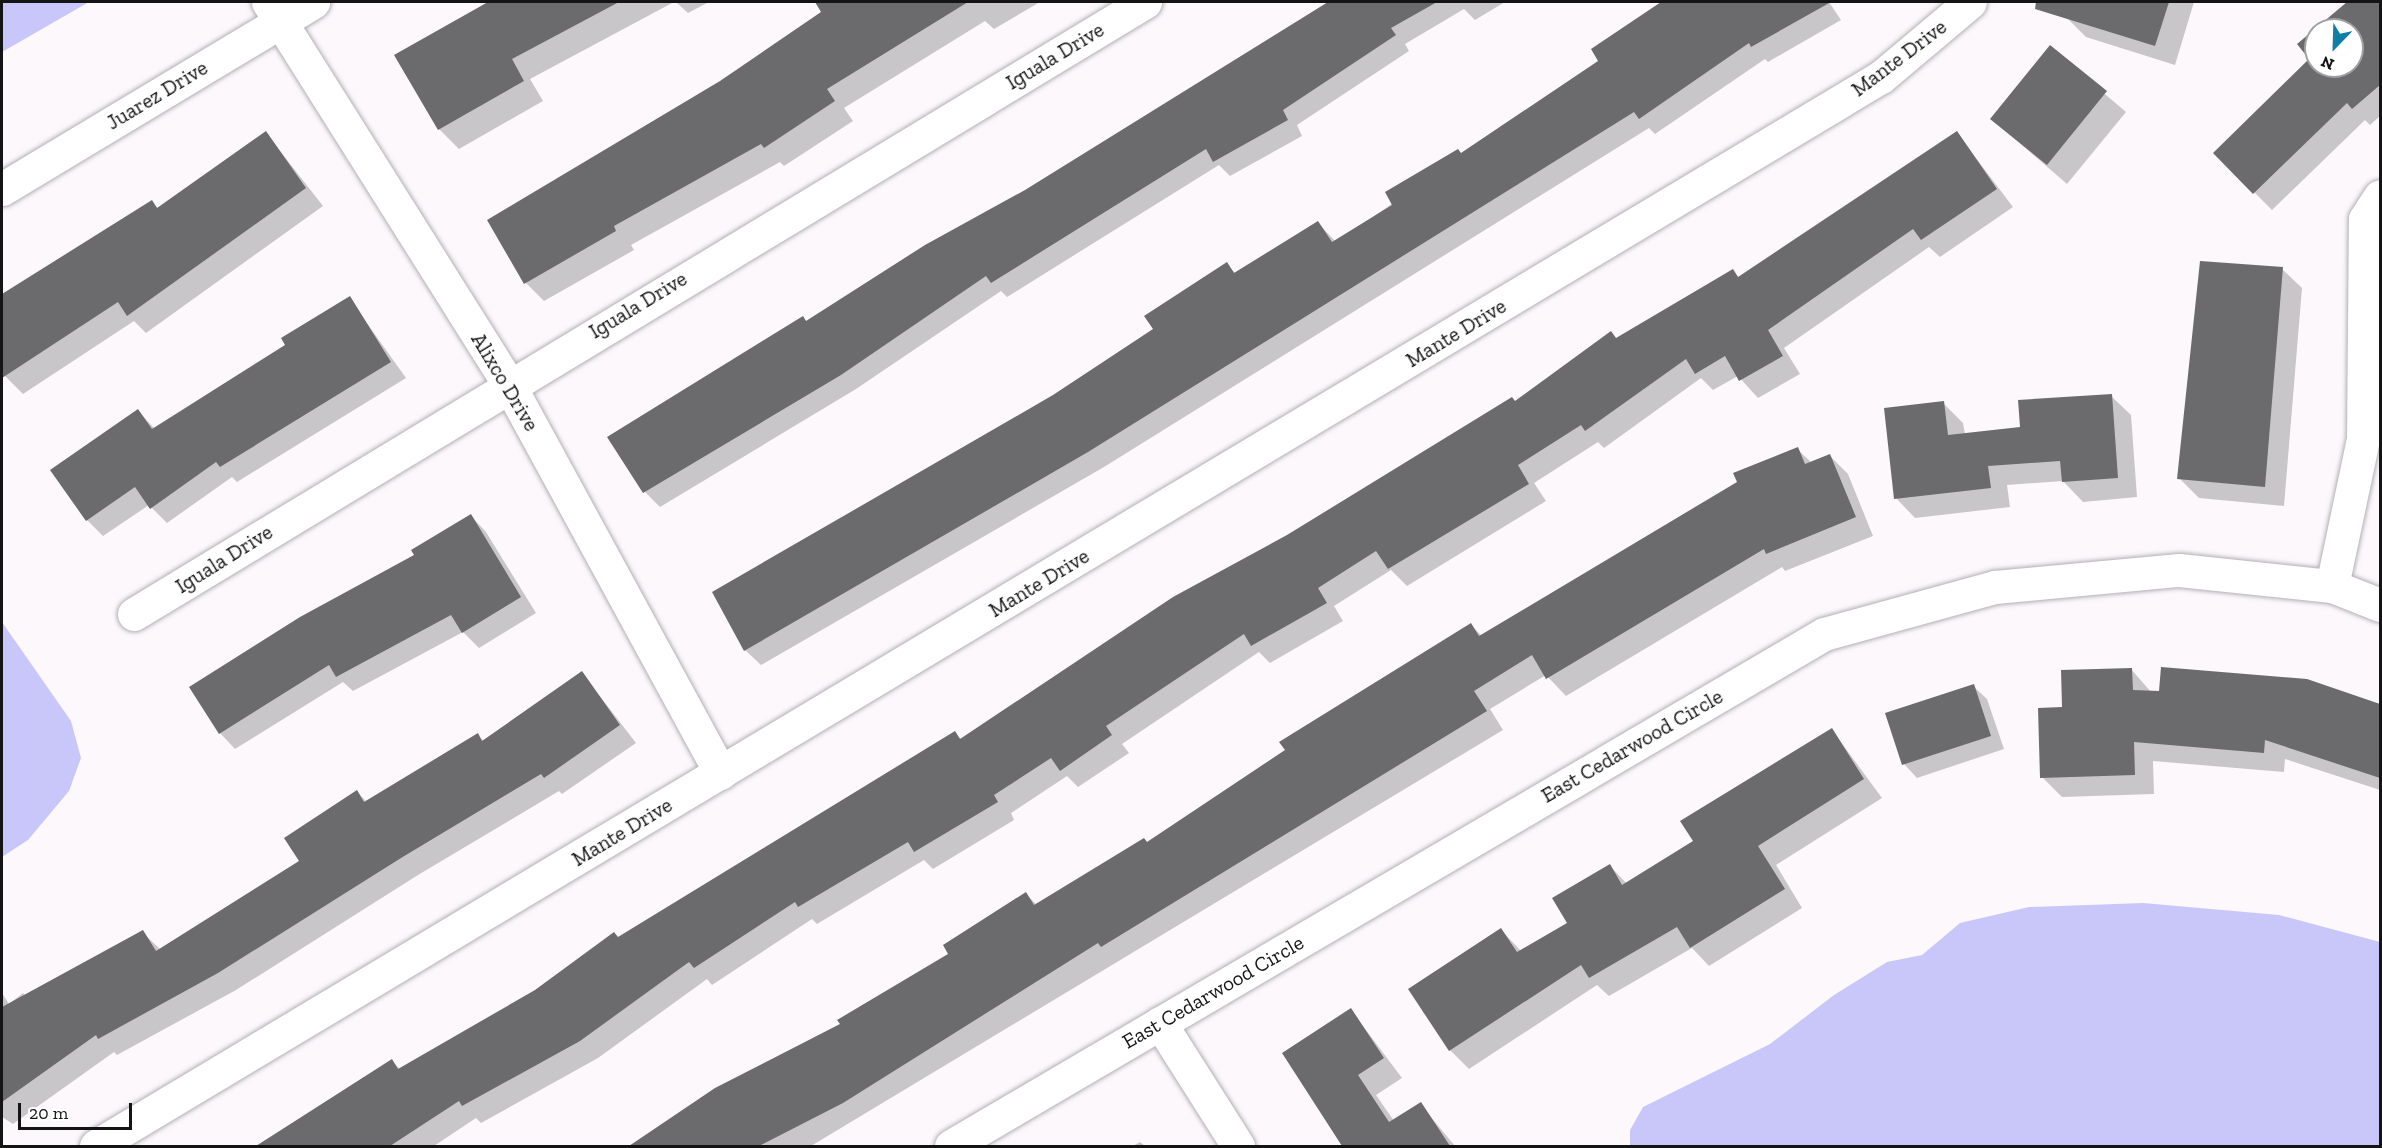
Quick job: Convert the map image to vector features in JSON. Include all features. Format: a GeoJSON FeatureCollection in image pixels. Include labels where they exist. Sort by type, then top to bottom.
{"type":"FeatureCollection","features":[{"type":"Feature","properties":{"kind":"street","name":"Juarez Drive"},"geometry":{"type":"LineString","coordinates":[[2,189],[274,11],[313,2]]}},
{"type":"Feature","properties":{"kind":"street","name":"Iguala Drive"},"geometry":{"type":"LineString","coordinates":[[134,614],[508,383],[1145,2]]}},
{"type":"Feature","properties":{"kind":"street","name":"Mante Drive"},"geometry":{"type":"LineString","coordinates":[[96,1146],[1881,77],[1970,2]]}},
{"type":"Feature","properties":{"kind":"street","name":"Alixco Drive"},"geometry":{"type":"LineString","coordinates":[[274,11],[508,383],[721,773]]}},
{"type":"Feature","properties":{"kind":"street"},"geometry":{"type":"LineString","coordinates":[[2332,586],[2363,439],[2365,219],[2380,196]]}},
{"type":"Feature","properties":{"kind":"street","name":"East Cedarwood Circle"},"geometry":{"type":"LineString","coordinates":[[951,1146],[1824,634],[2018,585],[2179,570],[2332,586],[2380,605]]}},
{"type":"Feature","properties":{"kind":"street"},"geometry":{"type":"LineString","coordinates":[[1160,1023],[1238,1146]]}},
{"type":"Feature","properties":{"kind":"water"},"geometry":{"type":"Polygon","coordinates":[[[2,2],[89,2],[2,52],[2,2]]]}},
{"type":"Feature","properties":{"kind":"water"},"geometry":{"type":"Polygon","coordinates":[[[2,622],[71,721],[81,758],[69,791],[28,840],[2,857],[2,622]]]}},
{"type":"Feature","properties":{"kind":"water"},"geometry":{"type":"Polygon","coordinates":[[[2143,903],[2279,915],[2380,942],[2380,1146],[1630,1146],[1630,1130],[1643,1107],[1770,1044],[1834,995],[1887,962],[1922,955],[1960,923],[2029,907],[2143,903]]]}},
{"type":"Feature","properties":{"kind":"building"},"geometry":{"type":"Polygon","coordinates":[[[488,2],[619,2],[512,59],[524,81],[438,130],[394,55],[488,2]]]}},
{"type":"Feature","properties":{"kind":"building"},"geometry":{"type":"Polygon","coordinates":[[[815,2],[968,2],[827,89],[835,101],[764,148],[761,144],[614,226],[616,231],[524,284],[487,220],[720,81],[821,12],[815,2]]]}},
{"type":"Feature","properties":{"kind":"building"},"geometry":{"type":"Polygon","coordinates":[[[1328,2],[1437,2],[1391,28],[1396,35],[1283,110],[1288,120],[1213,162],[1206,149],[991,283],[986,276],[841,375],[643,493],[607,437],[803,316],[806,321],[925,245],[1025,190],[1328,2]]]}},
{"type":"Feature","properties":{"kind":"building"},"geometry":{"type":"Polygon","coordinates":[[[1661,2],[1831,2],[1751,47],[1749,43],[1639,119],[1634,112],[1088,452],[744,651],[712,592],[1053,395],[1153,329],[1144,316],[1227,262],[1234,273],[1318,221],[1332,242],[1392,205],[1385,192],[1458,149],[1461,153],[1598,61],[1591,49],[1661,2]]]}},
{"type":"Feature","properties":{"kind":"building"},"geometry":{"type":"Polygon","coordinates":[[[2036,2],[2169,2],[2155,46],[2035,9],[2036,2]]]}},
{"type":"Feature","properties":{"kind":"building"},"geometry":{"type":"Polygon","coordinates":[[[2347,2],[2380,2],[2380,85],[2352,109],[2347,103],[2253,194],[2213,153],[2304,64],[2304,78],[2364,78],[2364,18],[2328,18],[2347,2]]]}},
{"type":"Feature","properties":{"kind":"building"},"geometry":{"type":"Polygon","coordinates":[[[2304,38],[2304,53],[2297,44],[2304,38]]]}},
{"type":"Feature","properties":{"kind":"building"},"geometry":{"type":"Polygon","coordinates":[[[2050,45],[2107,91],[2047,165],[1990,119],[2050,45]]]}},
{"type":"Feature","properties":{"kind":"building"},"geometry":{"type":"Polygon","coordinates":[[[266,131],[306,188],[127,316],[118,302],[2,378],[2,294],[152,200],[157,208],[266,131]]]}},
{"type":"Feature","properties":{"kind":"building"},"geometry":{"type":"Polygon","coordinates":[[[1957,131],[1997,189],[1921,240],[1913,229],[1768,330],[1783,356],[1739,381],[1725,356],[1695,374],[1686,359],[1585,431],[1581,425],[1518,465],[1529,484],[1388,569],[1376,551],[1318,588],[1327,603],[1251,646],[1244,634],[1106,726],[1112,735],[1060,771],[1051,758],[994,795],[998,802],[914,852],[908,842],[798,907],[795,902],[694,968],[689,962],[580,1041],[462,1106],[459,1101],[390,1146],[256,1146],[392,1059],[398,1069],[535,990],[614,932],[618,937],[955,731],[960,739],[1173,597],[1287,535],[1512,397],[1515,401],[1611,331],[1616,338],[1733,269],[1738,277],[1957,131]]]}},
{"type":"Feature","properties":{"kind":"building"},"geometry":{"type":"Polygon","coordinates":[[[2200,261],[2283,267],[2265,487],[2177,479],[2200,261]]]}},
{"type":"Feature","properties":{"kind":"building"},"geometry":{"type":"Polygon","coordinates":[[[350,296],[391,362],[220,467],[216,462],[150,509],[135,487],[86,521],[50,470],[138,409],[152,429],[285,345],[281,338],[350,296]]]}},
{"type":"Feature","properties":{"kind":"building"},"geometry":{"type":"Polygon","coordinates":[[[2112,394],[2118,478],[2062,482],[2060,461],[1988,466],[1991,488],[1894,499],[1884,408],[1944,401],[1948,435],[2020,427],[2018,400],[2112,394]]]}},
{"type":"Feature","properties":{"kind":"building"},"geometry":{"type":"Polygon","coordinates":[[[1798,447],[1805,464],[1830,454],[1856,517],[1766,554],[1764,549],[1546,679],[1532,655],[1474,691],[1487,711],[1101,947],[1098,943],[843,1103],[759,1146],[629,1146],[715,1088],[840,1024],[837,1020],[948,954],[943,945],[1026,892],[1034,905],[1144,838],[1147,842],[1285,750],[1279,742],[1471,623],[1479,636],[1737,482],[1733,473],[1798,447]]]}},
{"type":"Feature","properties":{"kind":"building"},"geometry":{"type":"Polygon","coordinates":[[[471,514],[521,597],[462,633],[451,615],[336,677],[329,665],[219,734],[189,687],[300,617],[414,555],[411,550],[471,514]]]}},
{"type":"Feature","properties":{"kind":"building"},"geometry":{"type":"Polygon","coordinates":[[[2161,667],[2307,679],[2380,704],[2380,778],[2265,740],[2264,753],[2134,742],[2135,775],[2040,778],[2038,708],[2062,707],[2061,670],[2132,668],[2133,690],[2159,691],[2161,667]]]}},
{"type":"Feature","properties":{"kind":"building"},"geometry":{"type":"Polygon","coordinates":[[[582,671],[620,725],[544,778],[541,774],[401,858],[218,973],[98,1039],[96,1035],[2,1102],[2,1007],[143,930],[156,951],[299,861],[284,838],[357,790],[364,802],[478,733],[482,741],[582,671]]]}},
{"type":"Feature","properties":{"kind":"building"},"geometry":{"type":"Polygon","coordinates":[[[1974,684],[1991,736],[1902,765],[1885,713],[1974,684]]]}},
{"type":"Feature","properties":{"kind":"building"},"geometry":{"type":"Polygon","coordinates":[[[1832,728],[1864,779],[1758,846],[1785,889],[1690,948],[1677,927],[1589,978],[1581,965],[1449,1051],[1408,989],[1501,928],[1517,952],[1567,923],[1552,898],[1610,864],[1622,885],[1693,841],[1680,821],[1832,728]]]}},
{"type":"Feature","properties":{"kind":"building"},"geometry":{"type":"Polygon","coordinates":[[[1351,1008],[1384,1058],[1358,1075],[1389,1122],[1421,1102],[1450,1146],[1342,1146],[1282,1053],[1351,1008]]]}}]}
